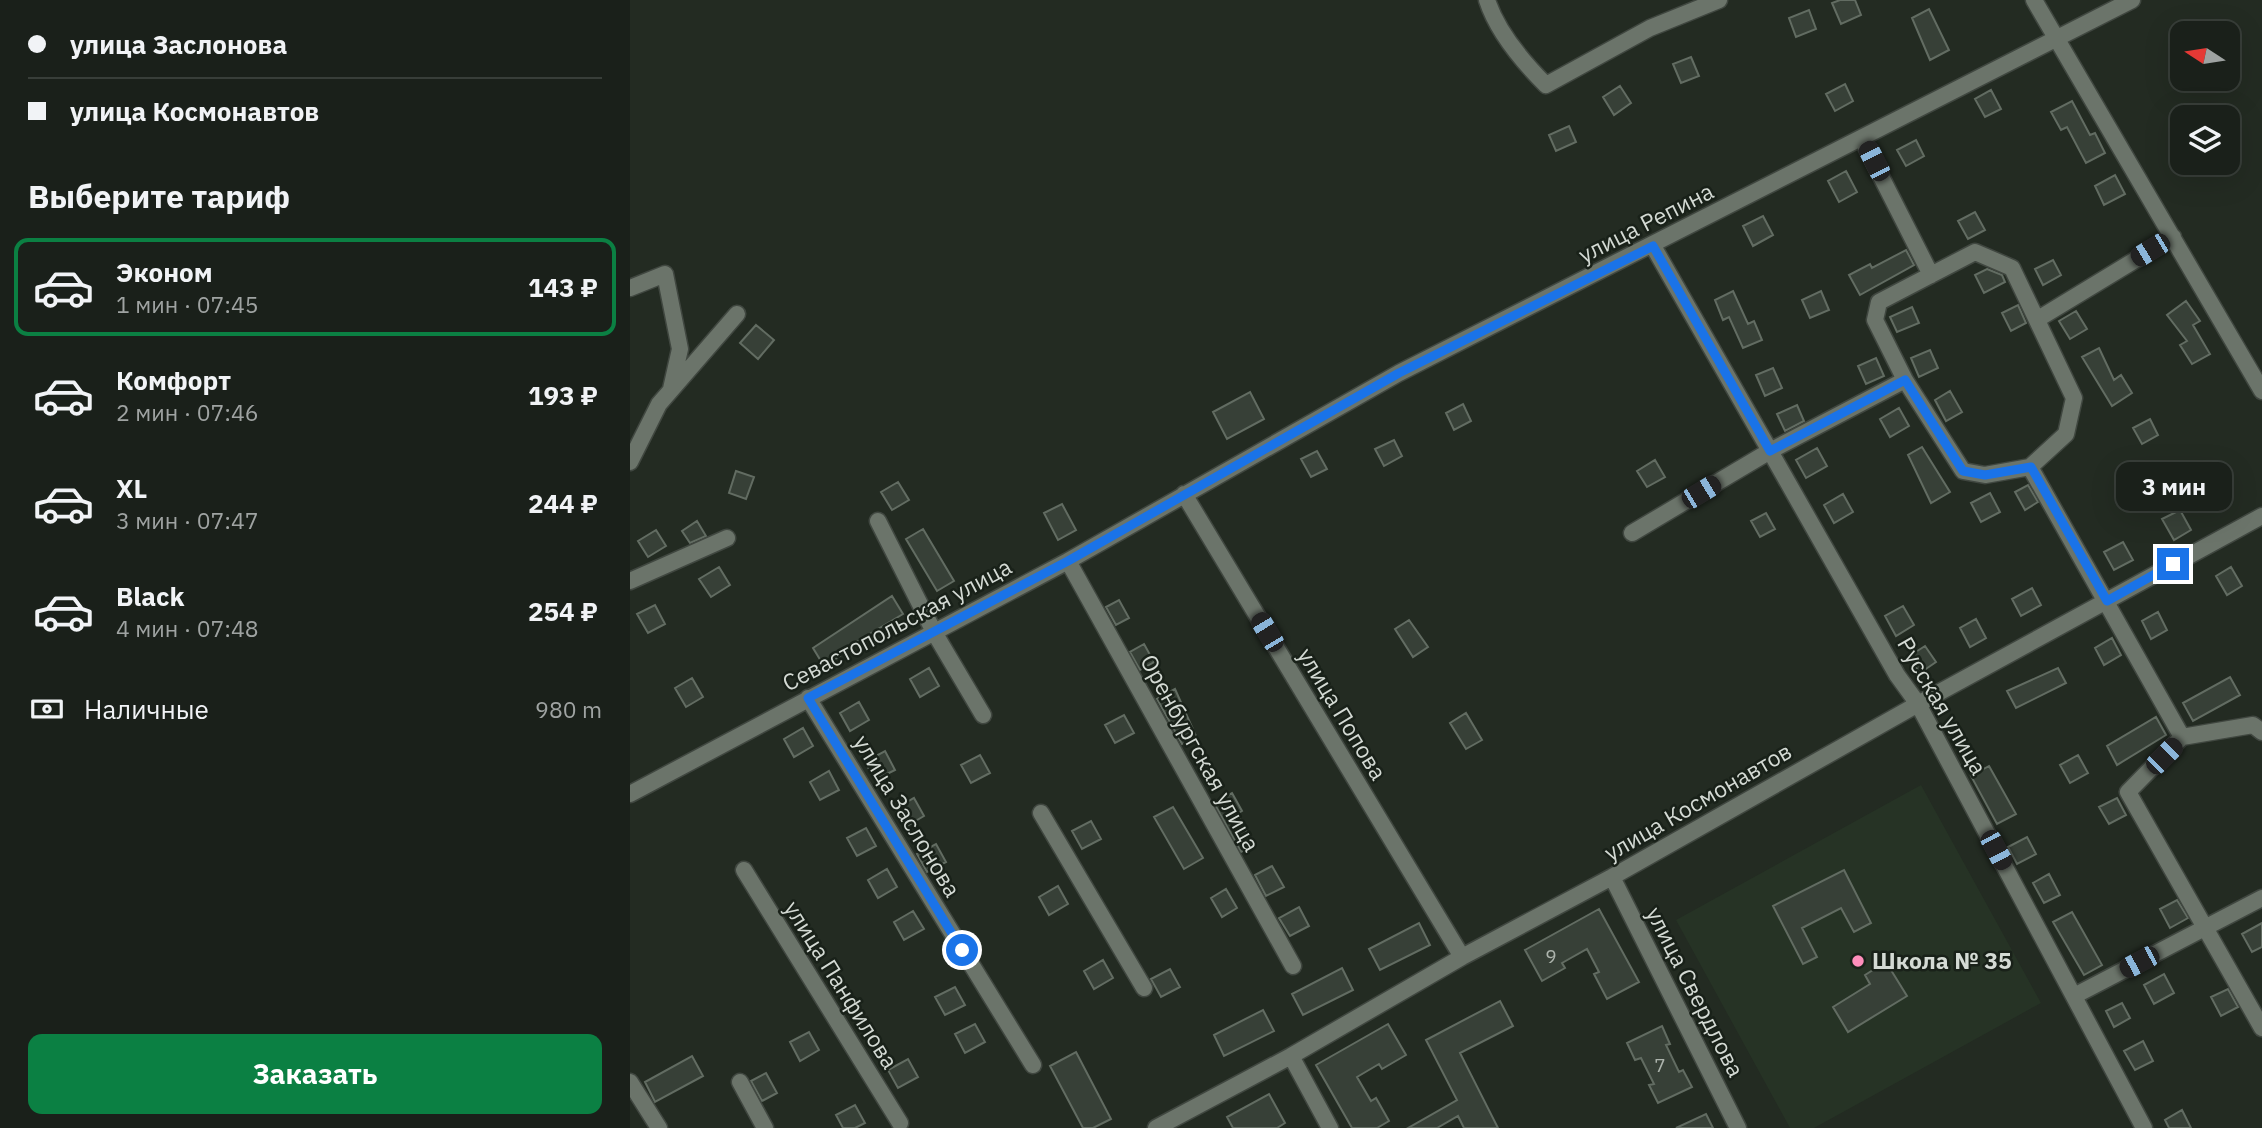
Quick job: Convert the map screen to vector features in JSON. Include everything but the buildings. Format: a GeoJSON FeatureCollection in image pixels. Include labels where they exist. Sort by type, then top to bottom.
{"type":"FeatureCollection","features":[{"type":"Feature","properties":{"kind":"street"},"geometry":{"type":"LineString","coordinates":[[1487,0],[1493,17],[1533,72],[1546,85],[1650,28],[1719,0]]}},
{"type":"Feature","properties":{"kind":"street"},"geometry":{"type":"LineString","coordinates":[[2034,0],[2262,390]]}},
{"type":"Feature","properties":{"kind":"street","name":"улица Репина"},"geometry":{"type":"LineString","coordinates":[[1184,494],[1399,373],[2132,0]]}},
{"type":"Feature","properties":{"kind":"street"},"geometry":{"type":"LineString","coordinates":[[1862,138],[1931,275]]}},
{"type":"Feature","properties":{"kind":"street"},"geometry":{"type":"LineString","coordinates":[[2038,319],[2173,237]]}},
{"type":"Feature","properties":{"kind":"street","name":"Русская улица"},"geometry":{"type":"LineString","coordinates":[[1653,246],[1897,674],[1918,704],[2144,1128]]}},
{"type":"Feature","properties":{"kind":"street"},"geometry":{"type":"LineString","coordinates":[[1975,252],[2012,268],[2038,319],[2074,398],[2066,434],[2031,467],[1985,475],[1963,471],[1905,380],[1875,320],[1879,302],[1975,252]]}},
{"type":"Feature","properties":{"kind":"street"},"geometry":{"type":"LineString","coordinates":[[630,288],[665,274],[680,349],[671,391]]}},
{"type":"Feature","properties":{"kind":"street"},"geometry":{"type":"LineString","coordinates":[[630,463],[659,404],[737,314]]}},
{"type":"Feature","properties":{"kind":"street"},"geometry":{"type":"LineString","coordinates":[[1633,533],[1770,451],[1905,380]]}},
{"type":"Feature","properties":{"kind":"street"},"geometry":{"type":"LineString","coordinates":[[2031,467],[2182,737]]}},
{"type":"Feature","properties":{"kind":"street","name":"Севастопольская улица"},"geometry":{"type":"LineString","coordinates":[[630,794],[1068,561],[1184,494]]}},
{"type":"Feature","properties":{"kind":"street","name":"улица Попова"},"geometry":{"type":"LineString","coordinates":[[1184,494],[1462,957]]}},
{"type":"Feature","properties":{"kind":"street","name":"улица Космонавтов"},"geometry":{"type":"LineString","coordinates":[[1156,1128],[1291,1056],[1462,957],[1612,877],[1918,704],[2262,516]]}},
{"type":"Feature","properties":{"kind":"street"},"geometry":{"type":"LineString","coordinates":[[878,521],[934,632],[983,715]]}},
{"type":"Feature","properties":{"kind":"street"},"geometry":{"type":"LineString","coordinates":[[630,582],[727,538]]}},
{"type":"Feature","properties":{"kind":"street","name":"Оренбургская улица"},"geometry":{"type":"LineString","coordinates":[[1068,561],[1293,966]]}},
{"type":"Feature","properties":{"kind":"street","name":"улица Заслонова"},"geometry":{"type":"LineString","coordinates":[[808,698],[1032,1065]]}},
{"type":"Feature","properties":{"kind":"street"},"geometry":{"type":"LineString","coordinates":[[2262,732],[2253,725],[2182,737],[2128,792],[2262,1028]]}},
{"type":"Feature","properties":{"kind":"street"},"geometry":{"type":"LineString","coordinates":[[1041,813],[1144,988]]}},
{"type":"Feature","properties":{"kind":"street","name":"улица Панфилова"},"geometry":{"type":"LineString","coordinates":[[744,870],[900,1123]]}},
{"type":"Feature","properties":{"kind":"street","name":"улица Свердлова"},"geometry":{"type":"LineString","coordinates":[[1612,877],[1738,1128]]}},
{"type":"Feature","properties":{"kind":"street"},"geometry":{"type":"LineString","coordinates":[[2074,996],[2262,898]]}},
{"type":"Feature","properties":{"kind":"street"},"geometry":{"type":"LineString","coordinates":[[1291,1056],[1330,1128]]}},
{"type":"Feature","properties":{"kind":"street"},"geometry":{"type":"LineString","coordinates":[[630,1082],[659,1128]]}},
{"type":"Feature","properties":{"kind":"street"},"geometry":{"type":"LineString","coordinates":[[740,1082],[765,1128]]}},
{"type":"Feature","properties":{"kind":"shaded area","name":"Школа № 35"},"geometry":{"type":"Polygon","coordinates":[[[1921,785],[2041,1003],[1814,1128],[1790,1128],[1676,920],[1921,785]]]}},
{"type":"Feature","properties":{"kind":"place","name":"Школа № 35"},"geometry":{"type":"Point","coordinates":[1858,961]}},
{"type":"Feature","properties":{"kind":"route"},"geometry":{"type":"LineString","coordinates":[[962,950],[808,698],[1068,561],[1399,373],[1653,246],[1699,332],[1770,451],[1905,380],[1963,471],[1985,475],[2031,467],[2107,601],[2173,564]]}}]}
